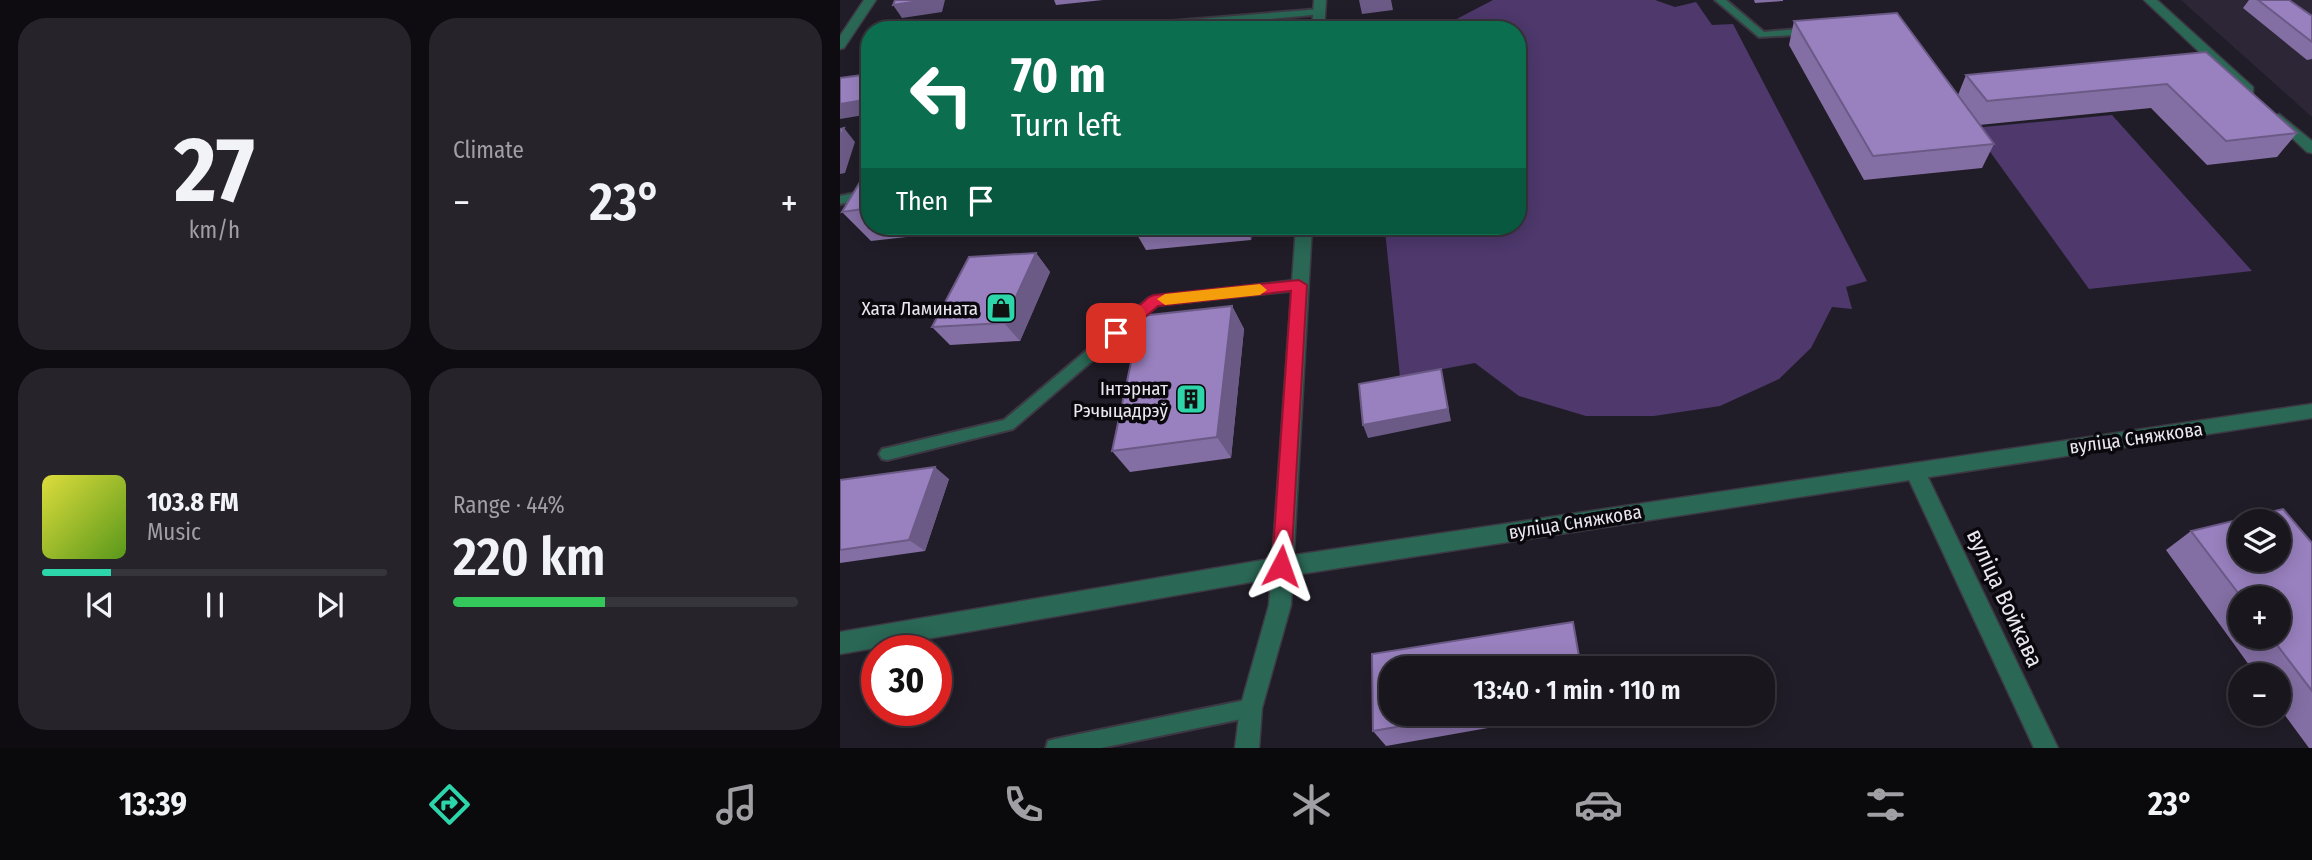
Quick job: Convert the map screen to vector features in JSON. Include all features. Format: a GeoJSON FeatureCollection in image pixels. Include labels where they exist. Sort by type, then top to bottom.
{"type":"FeatureCollection","features":[{"type":"Feature","properties":{"kind":"street"},"geometry":{"type":"LineString","coordinates":[[840,45],[870,0]]}},
{"type":"Feature","properties":{"kind":"street"},"geometry":{"type":"LineString","coordinates":[[2150,0],[2312,149]]}},
{"type":"Feature","properties":{"kind":"street"},"geometry":{"type":"LineString","coordinates":[[1247,748],[1251,708],[1279,605],[1303,235]]}},
{"type":"Feature","properties":{"kind":"street","name":"вуліца Сняжкова"},"geometry":{"type":"LineString","coordinates":[[840,643],[1281,566],[2312,411]]}},
{"type":"Feature","properties":{"kind":"street","name":"вуліца Войкава"},"geometry":{"type":"LineString","coordinates":[[1915,471],[2046,748]]}},
{"type":"Feature","properties":{"kind":"lane"},"geometry":{"type":"LineString","coordinates":[[1720,0],[1762,35],[1810,31]]}},
{"type":"Feature","properties":{"kind":"lane"},"geometry":{"type":"LineString","coordinates":[[1187,21],[1320,6]]}},
{"type":"Feature","properties":{"kind":"lane"},"geometry":{"type":"LineString","coordinates":[[840,200],[861,196]]}},
{"type":"Feature","properties":{"kind":"lane"},"geometry":{"type":"LineString","coordinates":[[887,454],[1008,425],[1154,301],[1299,285]]}},
{"type":"Feature","properties":{"kind":"lane"},"geometry":{"type":"LineString","coordinates":[[1055,748],[1251,708]]}},
{"type":"Feature","properties":{"kind":"shaded area"},"geometry":{"type":"Polygon","coordinates":[[[1493,0],[1655,0],[1675,7],[1696,2],[1712,25],[1733,24],[1867,281],[1846,287],[1852,309],[1832,307],[1811,348],[1779,379],[1720,406],[1654,416],[1586,416],[1519,396],[1475,363],[1400,377],[1386,235],[1526,235],[1526,21],[1453,21],[1493,0]]]}},
{"type":"Feature","properties":{"kind":"shaded area"},"geometry":{"type":"Polygon","coordinates":[[[2181,0],[2312,0],[2312,117],[2181,0]]]}},
{"type":"Feature","properties":{"kind":"shaded area"},"geometry":{"type":"Polygon","coordinates":[[[2112,115],[2252,271],[2089,289],[1973,128],[2112,115]]]}},
{"type":"Feature","properties":{"kind":"building"},"geometry":{"type":"Polygon","coordinates":[[[895,0],[925,0],[893,5],[895,0]]]}},
{"type":"Feature","properties":{"kind":"building"},"geometry":{"type":"Polygon","coordinates":[[[2258,0],[2289,0],[2312,16],[2312,42],[2258,0]]]}},
{"type":"Feature","properties":{"kind":"building"},"geometry":{"type":"Polygon","coordinates":[[[1897,13],[1994,144],[1873,156],[1794,21],[1897,13]]]}},
{"type":"Feature","properties":{"kind":"building"},"geometry":{"type":"Polygon","coordinates":[[[2206,52],[2297,133],[2226,141],[2167,84],[1987,101],[1966,75],[2206,52]]]}},
{"type":"Feature","properties":{"kind":"building"},"geometry":{"type":"Polygon","coordinates":[[[861,75],[861,100],[840,104],[840,78],[861,75]]]}},
{"type":"Feature","properties":{"kind":"building"},"geometry":{"type":"Polygon","coordinates":[[[861,180],[861,209],[842,212],[861,180]]]}},
{"type":"Feature","properties":{"kind":"building"},"geometry":{"type":"Polygon","coordinates":[[[1036,253],[1004,323],[932,327],[969,257],[1036,253]]]}},
{"type":"Feature","properties":{"kind":"building","name":"Інтэрнат Рэчыцадрэў"},"geometry":{"type":"Polygon","coordinates":[[[1232,306],[1217,437],[1112,451],[1141,316],[1232,306]]]}},
{"type":"Feature","properties":{"kind":"building"},"geometry":{"type":"Polygon","coordinates":[[[1441,369],[1448,409],[1363,425],[1359,384],[1441,369]]]}},
{"type":"Feature","properties":{"kind":"building"},"geometry":{"type":"Polygon","coordinates":[[[935,467],[909,540],[840,550],[840,480],[935,467]]]}},
{"type":"Feature","properties":{"kind":"building"},"geometry":{"type":"Polygon","coordinates":[[[2291,518],[2312,543],[2312,691],[2280,649],[2291,649],[2291,586],[2233,586],[2191,531],[2228,522],[2228,572],[2291,572],[2291,518]]]}},
{"type":"Feature","properties":{"kind":"building"},"geometry":{"type":"Polygon","coordinates":[[[1573,622],[1579,656],[1379,656],[1379,726],[1402,726],[1373,731],[1372,654],[1573,622]]]}},
{"type":"Feature","properties":{"kind":"slow traffic"},"geometry":{"type":"LineString","coordinates":[[1165,299],[1260,290]]}},
{"type":"Feature","properties":{"kind":"place","name":"Хата Ламината"},"geometry":{"type":"Point","coordinates":[1001,308]}},
{"type":"Feature","properties":{"kind":"place","name":"Інтэрнат Рэчыцадрэў"},"geometry":{"type":"Point","coordinates":[1191,399]}},
{"type":"Feature","properties":{"kind":"route"},"geometry":{"type":"LineString","coordinates":[[1116,333],[1154,301],[1299,285],[1281,566]]}}]}
